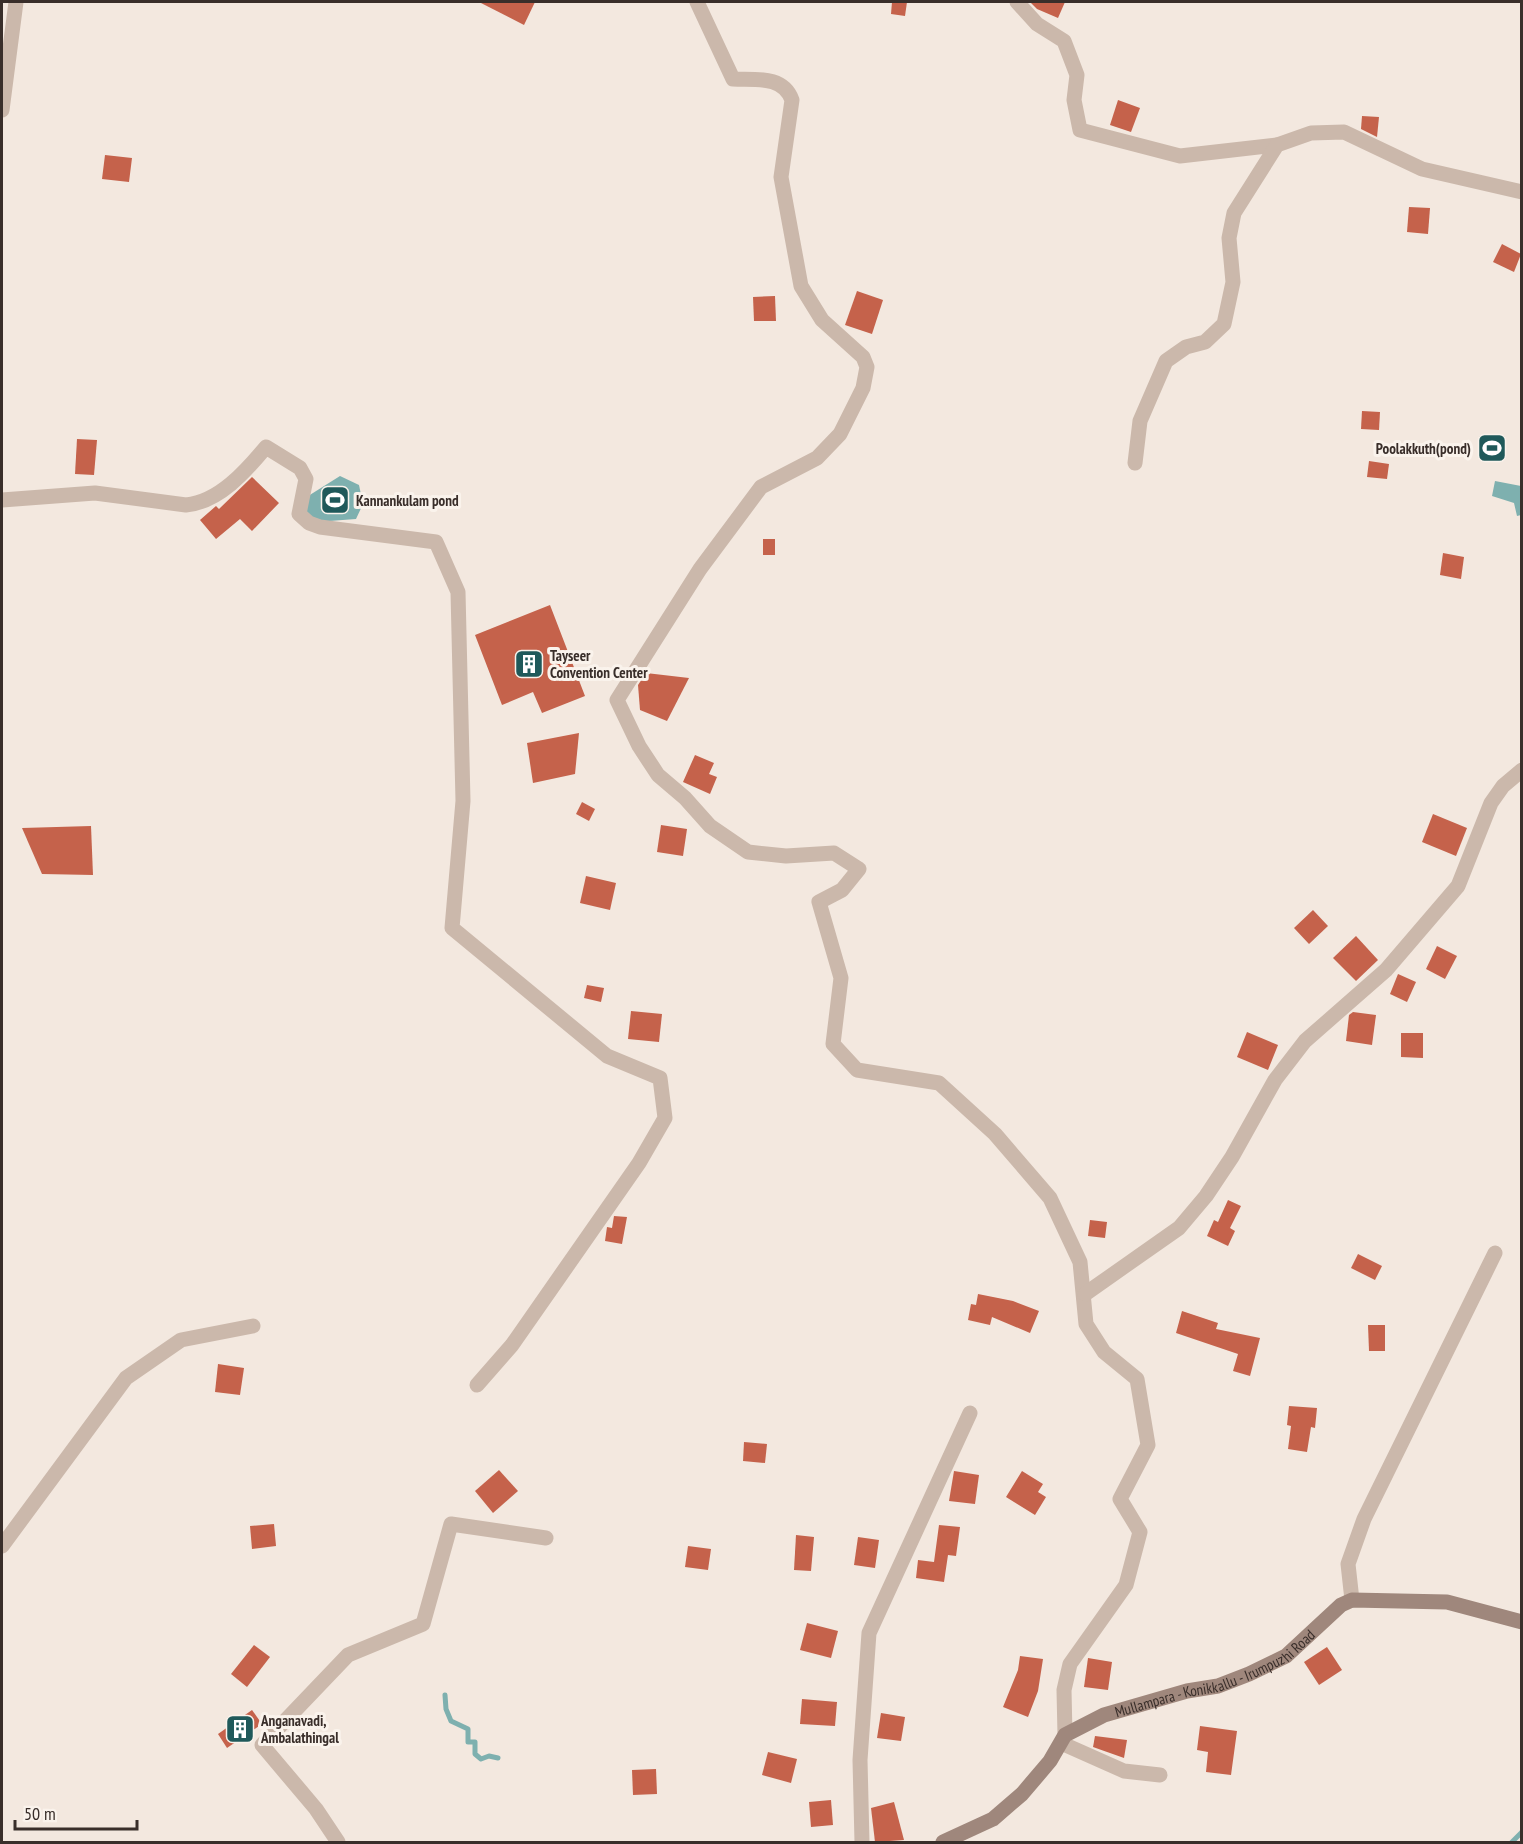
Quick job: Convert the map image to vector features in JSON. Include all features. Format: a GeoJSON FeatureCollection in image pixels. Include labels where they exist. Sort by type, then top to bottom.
{"type":"FeatureCollection","features":[{"type":"Feature","properties":{"kind":"main road"},"geometry":{"type":"LineString","coordinates":[[1352,1600],[1447,1602],[1521,1622]]}},
{"type":"Feature","properties":{"kind":"main road","name":"Mullampara - Konikkallu - Irumpuzhi Road"},"geometry":{"type":"LineString","coordinates":[[1063,1739],[1104,1715],[1160,1698],[1218,1686],[1249,1674],[1286,1656],[1341,1605],[1352,1600]]}},
{"type":"Feature","properties":{"kind":"main road"},"geometry":{"type":"LineString","coordinates":[[943,1842],[993,1819],[1022,1794],[1050,1761],[1063,1739]]}},
{"type":"Feature","properties":{"kind":"street"},"geometry":{"type":"LineString","coordinates":[[2,110],[16,2]]}},
{"type":"Feature","properties":{"kind":"street"},"geometry":{"type":"LineString","coordinates":[[697,2],[733,80],[775,81],[789,91],[792,100],[781,177],[801,286],[822,320],[863,357],[867,367],[863,388],[840,434],[817,458],[761,486],[700,569],[617,700],[639,746],[658,775],[685,798],[710,826],[748,852],[786,856],[834,853],[859,869],[842,890],[819,902],[841,978],[833,1044],[857,1070],[939,1083],[994,1134],[1050,1198],[1080,1262],[1085,1294],[1086,1324],[1104,1352],[1137,1379],[1148,1445],[1120,1499],[1140,1532],[1126,1585],[1070,1664],[1064,1690],[1063,1739],[1124,1771],[1160,1775]]}},
{"type":"Feature","properties":{"kind":"street"},"geometry":{"type":"LineString","coordinates":[[1017,2],[1037,24],[1064,41],[1077,75],[1074,100],[1080,130],[1180,156],[1277,145],[1311,133],[1344,132],[1422,169],[1521,192]]}},
{"type":"Feature","properties":{"kind":"street"},"geometry":{"type":"LineString","coordinates":[[1135,463],[1140,422],[1166,361],[1186,347],[1205,342],[1224,324],[1233,282],[1229,238],[1234,213],[1277,145]]}},
{"type":"Feature","properties":{"kind":"street"},"geometry":{"type":"LineString","coordinates":[[2,500],[95,493],[186,505],[198,504],[212,497],[248,468],[266,447],[300,468],[306,479],[299,514],[309,524],[436,542],[458,592],[463,801],[452,928],[607,1056],[660,1078],[665,1118],[639,1163],[512,1345],[477,1385]]}},
{"type":"Feature","properties":{"kind":"street"},"geometry":{"type":"LineString","coordinates":[[1085,1294],[1179,1228],[1199,1204],[1232,1157],[1275,1080],[1305,1041],[1386,970],[1458,886],[1491,803],[1503,786],[1521,770]]}},
{"type":"Feature","properties":{"kind":"street"},"geometry":{"type":"LineString","coordinates":[[1352,1600],[1348,1564],[1364,1519],[1495,1253]]}},
{"type":"Feature","properties":{"kind":"street"},"geometry":{"type":"LineString","coordinates":[[2,1546],[126,1378],[181,1340],[253,1326]]}},
{"type":"Feature","properties":{"kind":"street"},"geometry":{"type":"LineString","coordinates":[[862,1842],[860,1760],[869,1633],[970,1413]]}},
{"type":"Feature","properties":{"kind":"street"},"geometry":{"type":"LineString","coordinates":[[338,1842],[316,1809],[262,1745],[348,1655],[423,1624],[451,1524],[546,1538]]}},
{"type":"Feature","properties":{"kind":"water"},"geometry":{"type":"Polygon","coordinates":[[[340,476],[359,485],[363,504],[356,519],[316,522],[307,516],[305,498],[340,476]]]}},
{"type":"Feature","properties":{"kind":"water"},"geometry":{"type":"Polygon","coordinates":[[[1495,481],[1521,486],[1521,515],[1517,516],[1514,503],[1492,496],[1495,481]]]}},
{"type":"Feature","properties":{"kind":"building"},"geometry":{"type":"Polygon","coordinates":[[[479,2],[535,2],[524,25],[479,2]]]}},
{"type":"Feature","properties":{"kind":"building"},"geometry":{"type":"Polygon","coordinates":[[[892,2],[907,2],[905,16],[891,14],[892,2]]]}},
{"type":"Feature","properties":{"kind":"building"},"geometry":{"type":"Polygon","coordinates":[[[1030,2],[1065,2],[1058,18],[1037,9],[1030,2]]]}},
{"type":"Feature","properties":{"kind":"building"},"geometry":{"type":"Polygon","coordinates":[[[1118,100],[1140,108],[1131,132],[1110,125],[1118,100]]]}},
{"type":"Feature","properties":{"kind":"building"},"geometry":{"type":"Polygon","coordinates":[[[1362,116],[1379,117],[1377,137],[1361,129],[1362,116]]]}},
{"type":"Feature","properties":{"kind":"building"},"geometry":{"type":"Polygon","coordinates":[[[105,155],[132,158],[129,182],[102,179],[105,155]]]}},
{"type":"Feature","properties":{"kind":"building"},"geometry":{"type":"Polygon","coordinates":[[[1409,207],[1430,208],[1428,234],[1407,232],[1409,207]]]}},
{"type":"Feature","properties":{"kind":"building"},"geometry":{"type":"Polygon","coordinates":[[[1502,244],[1521,254],[1514,272],[1493,262],[1502,244]]]}},
{"type":"Feature","properties":{"kind":"building"},"geometry":{"type":"Polygon","coordinates":[[[857,291],[883,300],[872,334],[845,325],[857,291]]]}},
{"type":"Feature","properties":{"kind":"building"},"geometry":{"type":"Polygon","coordinates":[[[775,296],[776,321],[754,321],[753,297],[775,296]]]}},
{"type":"Feature","properties":{"kind":"building"},"geometry":{"type":"Polygon","coordinates":[[[1362,411],[1380,412],[1379,430],[1361,429],[1362,411]]]}},
{"type":"Feature","properties":{"kind":"building"},"geometry":{"type":"Polygon","coordinates":[[[77,439],[97,440],[94,475],[75,474],[77,439]]]}},
{"type":"Feature","properties":{"kind":"building"},"geometry":{"type":"Polygon","coordinates":[[[1369,461],[1389,464],[1387,479],[1367,477],[1369,461]]]}},
{"type":"Feature","properties":{"kind":"building"},"geometry":{"type":"Polygon","coordinates":[[[252,477],[279,503],[252,531],[240,519],[216,539],[200,520],[216,506],[219,509],[252,477]]]}},
{"type":"Feature","properties":{"kind":"building"},"geometry":{"type":"Polygon","coordinates":[[[763,539],[775,539],[775,555],[763,555],[763,539]]]}},
{"type":"Feature","properties":{"kind":"building"},"geometry":{"type":"Polygon","coordinates":[[[1443,553],[1464,557],[1461,579],[1440,575],[1443,553]]]}},
{"type":"Feature","properties":{"kind":"building","name":"Tayseer Convention Center"},"geometry":{"type":"Polygon","coordinates":[[[550,605],[585,696],[542,713],[533,692],[502,705],[475,635],[550,605]]]}},
{"type":"Feature","properties":{"kind":"building"},"geometry":{"type":"Polygon","coordinates":[[[646,673],[689,678],[667,721],[640,710],[638,685],[646,673]]]}},
{"type":"Feature","properties":{"kind":"building"},"geometry":{"type":"Polygon","coordinates":[[[579,733],[575,774],[533,783],[527,743],[579,733]]]}},
{"type":"Feature","properties":{"kind":"building"},"geometry":{"type":"Polygon","coordinates":[[[695,755],[714,763],[709,774],[717,777],[710,794],[683,782],[695,755]]]}},
{"type":"Feature","properties":{"kind":"building"},"geometry":{"type":"Polygon","coordinates":[[[582,802],[595,809],[589,821],[576,814],[582,802]]]}},
{"type":"Feature","properties":{"kind":"building"},"geometry":{"type":"Polygon","coordinates":[[[1433,814],[1467,828],[1456,856],[1422,842],[1433,814]]]}},
{"type":"Feature","properties":{"kind":"building"},"geometry":{"type":"Polygon","coordinates":[[[661,825],[687,829],[683,856],[657,852],[661,825]]]}},
{"type":"Feature","properties":{"kind":"building"},"geometry":{"type":"Polygon","coordinates":[[[91,826],[93,875],[42,874],[22,828],[91,826]]]}},
{"type":"Feature","properties":{"kind":"building"},"geometry":{"type":"Polygon","coordinates":[[[586,876],[616,883],[610,910],[580,903],[586,876]]]}},
{"type":"Feature","properties":{"kind":"building"},"geometry":{"type":"Polygon","coordinates":[[[1313,910],[1328,926],[1309,944],[1294,928],[1313,910]]]}},
{"type":"Feature","properties":{"kind":"building"},"geometry":{"type":"Polygon","coordinates":[[[1356,936],[1378,960],[1356,981],[1333,958],[1356,936]]]}},
{"type":"Feature","properties":{"kind":"building"},"geometry":{"type":"Polygon","coordinates":[[[1437,946],[1457,956],[1445,979],[1426,969],[1437,946]]]}},
{"type":"Feature","properties":{"kind":"building"},"geometry":{"type":"Polygon","coordinates":[[[1398,974],[1416,982],[1407,1002],[1390,994],[1398,974]]]}},
{"type":"Feature","properties":{"kind":"building"},"geometry":{"type":"Polygon","coordinates":[[[587,985],[604,988],[601,1002],[584,998],[587,985]]]}},
{"type":"Feature","properties":{"kind":"building"},"geometry":{"type":"Polygon","coordinates":[[[631,1011],[662,1014],[659,1042],[628,1039],[631,1011]]]}},
{"type":"Feature","properties":{"kind":"building"},"geometry":{"type":"Polygon","coordinates":[[[1353,1012],[1376,1015],[1372,1045],[1346,1041],[1349,1015],[1353,1012]]]}},
{"type":"Feature","properties":{"kind":"building"},"geometry":{"type":"Polygon","coordinates":[[[1247,1032],[1278,1045],[1268,1070],[1237,1057],[1247,1032]]]}},
{"type":"Feature","properties":{"kind":"building"},"geometry":{"type":"Polygon","coordinates":[[[1401,1033],[1423,1033],[1423,1058],[1401,1057],[1401,1033]]]}},
{"type":"Feature","properties":{"kind":"building"},"geometry":{"type":"Polygon","coordinates":[[[1228,1200],[1241,1206],[1230,1228],[1235,1231],[1228,1246],[1207,1236],[1214,1220],[1218,1222],[1228,1200]]]}},
{"type":"Feature","properties":{"kind":"building"},"geometry":{"type":"Polygon","coordinates":[[[614,1216],[627,1217],[622,1244],[605,1241],[607,1227],[612,1228],[614,1216]]]}},
{"type":"Feature","properties":{"kind":"building"},"geometry":{"type":"Polygon","coordinates":[[[1090,1220],[1107,1222],[1105,1238],[1088,1236],[1090,1220]]]}},
{"type":"Feature","properties":{"kind":"building"},"geometry":{"type":"Polygon","coordinates":[[[1358,1254],[1382,1266],[1375,1280],[1351,1268],[1358,1254]]]}},
{"type":"Feature","properties":{"kind":"building"},"geometry":{"type":"Polygon","coordinates":[[[978,1294],[1013,1301],[1039,1311],[1030,1333],[992,1317],[990,1325],[968,1320],[971,1304],[976,1305],[978,1294]]]}},
{"type":"Feature","properties":{"kind":"building"},"geometry":{"type":"Polygon","coordinates":[[[1182,1311],[1218,1323],[1216,1329],[1260,1338],[1250,1376],[1233,1371],[1238,1354],[1176,1333],[1182,1311]]]}},
{"type":"Feature","properties":{"kind":"building"},"geometry":{"type":"Polygon","coordinates":[[[1368,1325],[1385,1325],[1385,1351],[1369,1351],[1368,1325]]]}},
{"type":"Feature","properties":{"kind":"building"},"geometry":{"type":"Polygon","coordinates":[[[218,1364],[244,1368],[240,1395],[215,1392],[218,1364]]]}},
{"type":"Feature","properties":{"kind":"building"},"geometry":{"type":"Polygon","coordinates":[[[1289,1406],[1317,1408],[1315,1428],[1311,1427],[1307,1452],[1288,1449],[1291,1426],[1287,1425],[1289,1406]]]}},
{"type":"Feature","properties":{"kind":"building"},"geometry":{"type":"Polygon","coordinates":[[[744,1442],[767,1444],[765,1463],[743,1461],[744,1442]]]}},
{"type":"Feature","properties":{"kind":"building"},"geometry":{"type":"Polygon","coordinates":[[[499,1470],[518,1491],[493,1513],[475,1491],[499,1470]]]}},
{"type":"Feature","properties":{"kind":"building"},"geometry":{"type":"Polygon","coordinates":[[[954,1471],[979,1475],[975,1504],[949,1501],[954,1471]]]}},
{"type":"Feature","properties":{"kind":"building"},"geometry":{"type":"Polygon","coordinates":[[[1022,1471],[1043,1484],[1038,1492],[1046,1497],[1035,1515],[1006,1497],[1022,1471]]]}},
{"type":"Feature","properties":{"kind":"building"},"geometry":{"type":"Polygon","coordinates":[[[274,1524],[276,1546],[252,1549],[250,1526],[274,1524]]]}},
{"type":"Feature","properties":{"kind":"building"},"geometry":{"type":"Polygon","coordinates":[[[939,1525],[960,1527],[956,1556],[948,1555],[944,1582],[916,1578],[918,1560],[934,1562],[939,1525]]]}},
{"type":"Feature","properties":{"kind":"building"},"geometry":{"type":"Polygon","coordinates":[[[796,1535],[814,1537],[811,1571],[794,1570],[796,1535]]]}},
{"type":"Feature","properties":{"kind":"building"},"geometry":{"type":"Polygon","coordinates":[[[858,1537],[879,1540],[875,1568],[854,1565],[858,1537]]]}},
{"type":"Feature","properties":{"kind":"building"},"geometry":{"type":"Polygon","coordinates":[[[688,1546],[711,1549],[708,1570],[685,1567],[688,1546]]]}},
{"type":"Feature","properties":{"kind":"building"},"geometry":{"type":"Polygon","coordinates":[[[807,1623],[838,1631],[831,1658],[800,1650],[807,1623]]]}},
{"type":"Feature","properties":{"kind":"building"},"geometry":{"type":"Polygon","coordinates":[[[254,1645],[270,1657],[247,1687],[231,1674],[254,1645]]]}},
{"type":"Feature","properties":{"kind":"building"},"geometry":{"type":"Polygon","coordinates":[[[1327,1647],[1342,1670],[1319,1685],[1304,1662],[1327,1647]]]}},
{"type":"Feature","properties":{"kind":"building"},"geometry":{"type":"Polygon","coordinates":[[[1020,1656],[1043,1659],[1038,1691],[1028,1717],[1003,1707],[1018,1670],[1020,1656]]]}},
{"type":"Feature","properties":{"kind":"building"},"geometry":{"type":"Polygon","coordinates":[[[1088,1658],[1112,1662],[1108,1690],[1084,1687],[1088,1658]]]}},
{"type":"Feature","properties":{"kind":"building"},"geometry":{"type":"Polygon","coordinates":[[[802,1699],[837,1702],[835,1726],[800,1724],[802,1699]]]}},
{"type":"Feature","properties":{"kind":"building","name":"Anganavadi, Ambalathingal"},"geometry":{"type":"Polygon","coordinates":[[[252,1710],[262,1724],[227,1748],[218,1734],[252,1710]]]}},
{"type":"Feature","properties":{"kind":"building"},"geometry":{"type":"Polygon","coordinates":[[[881,1713],[905,1717],[901,1741],[877,1738],[881,1713]]]}},
{"type":"Feature","properties":{"kind":"building"},"geometry":{"type":"Polygon","coordinates":[[[1200,1726],[1237,1731],[1231,1775],[1206,1772],[1208,1752],[1197,1750],[1200,1726]]]}},
{"type":"Feature","properties":{"kind":"building"},"geometry":{"type":"Polygon","coordinates":[[[1095,1736],[1127,1740],[1124,1758],[1093,1747],[1095,1736]]]}},
{"type":"Feature","properties":{"kind":"building"},"geometry":{"type":"Polygon","coordinates":[[[768,1752],[797,1759],[791,1783],[762,1775],[768,1752]]]}},
{"type":"Feature","properties":{"kind":"building"},"geometry":{"type":"Polygon","coordinates":[[[656,1769],[657,1794],[633,1795],[632,1770],[656,1769]]]}},
{"type":"Feature","properties":{"kind":"building"},"geometry":{"type":"Polygon","coordinates":[[[831,1800],[833,1825],[811,1827],[809,1802],[831,1800]]]}},
{"type":"Feature","properties":{"kind":"building"},"geometry":{"type":"Polygon","coordinates":[[[894,1802],[904,1840],[875,1842],[871,1808],[894,1802]]]}},
{"type":"Feature","properties":{"kind":"waterway"},"geometry":{"type":"LineString","coordinates":[[445,1695],[446,1709],[451,1721],[468,1729],[468,1742],[475,1742],[475,1754],[481,1759],[489,1756],[498,1758]]}},
{"type":"Feature","properties":{"kind":"waterway"},"geometry":{"type":"LineString","coordinates":[[1512,1842],[1522,1832]]}},
{"type":"Feature","properties":{"kind":"place","name":"Poolakkuth(pond)"},"geometry":{"type":"Point","coordinates":[1492,448]}},
{"type":"Feature","properties":{"kind":"place","name":"Kannankulam pond"},"geometry":{"type":"Point","coordinates":[335,500]}},
{"type":"Feature","properties":{"kind":"place","name":"Tayseer Convention Center"},"geometry":{"type":"Point","coordinates":[529,664]}},
{"type":"Feature","properties":{"kind":"place","name":"Anganavadi, Ambalathingal"},"geometry":{"type":"Point","coordinates":[240,1729]}}]}
